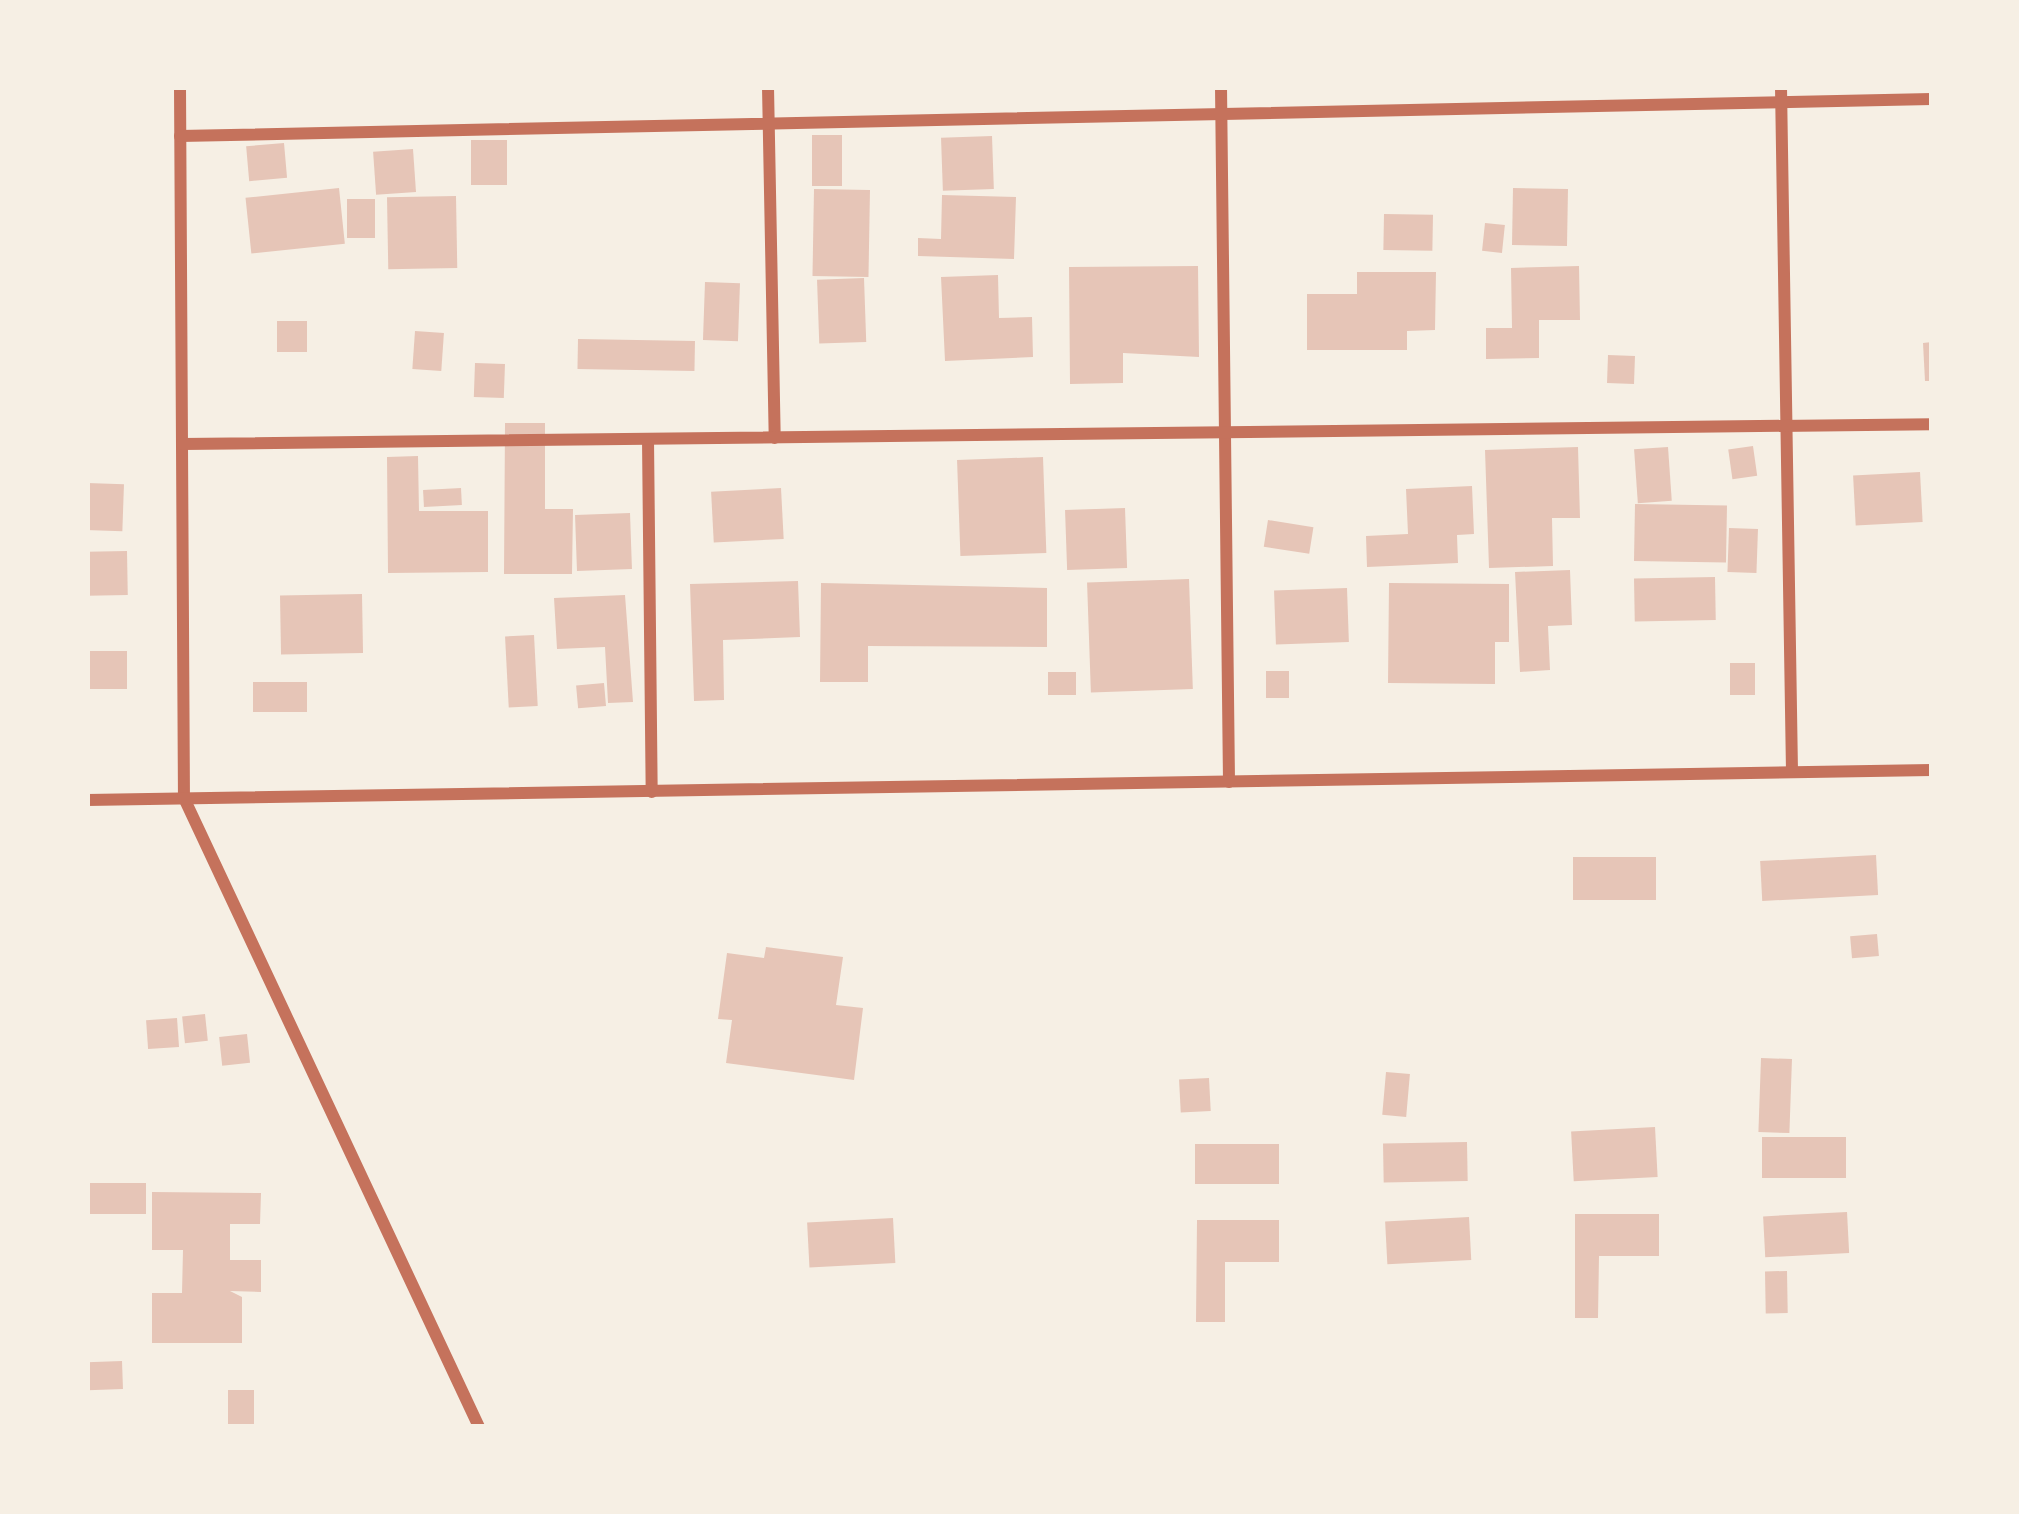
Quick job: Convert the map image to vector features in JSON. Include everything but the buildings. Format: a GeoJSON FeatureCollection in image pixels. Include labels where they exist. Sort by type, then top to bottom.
{"type":"FeatureCollection","features":[{"type":"Feature","properties":{"kind":"street"},"geometry":{"type":"LineString","coordinates":[[180,87],[184,798],[478,1427]]}},
{"type":"Feature","properties":{"kind":"street"},"geometry":{"type":"LineString","coordinates":[[768,87],[775,438]]}},
{"type":"Feature","properties":{"kind":"street"},"geometry":{"type":"LineString","coordinates":[[1221,87],[1229,782]]}},
{"type":"Feature","properties":{"kind":"street"},"geometry":{"type":"LineString","coordinates":[[1781,87],[1792,772]]}},
{"type":"Feature","properties":{"kind":"street"},"geometry":{"type":"LineString","coordinates":[[181,136],[1932,99]]}},
{"type":"Feature","properties":{"kind":"street"},"geometry":{"type":"LineString","coordinates":[[182,444],[1932,424]]}},
{"type":"Feature","properties":{"kind":"street"},"geometry":{"type":"LineString","coordinates":[[648,439],[652,791]]}},
{"type":"Feature","properties":{"kind":"street"},"geometry":{"type":"LineString","coordinates":[[87,800],[1932,770]]}}]}
